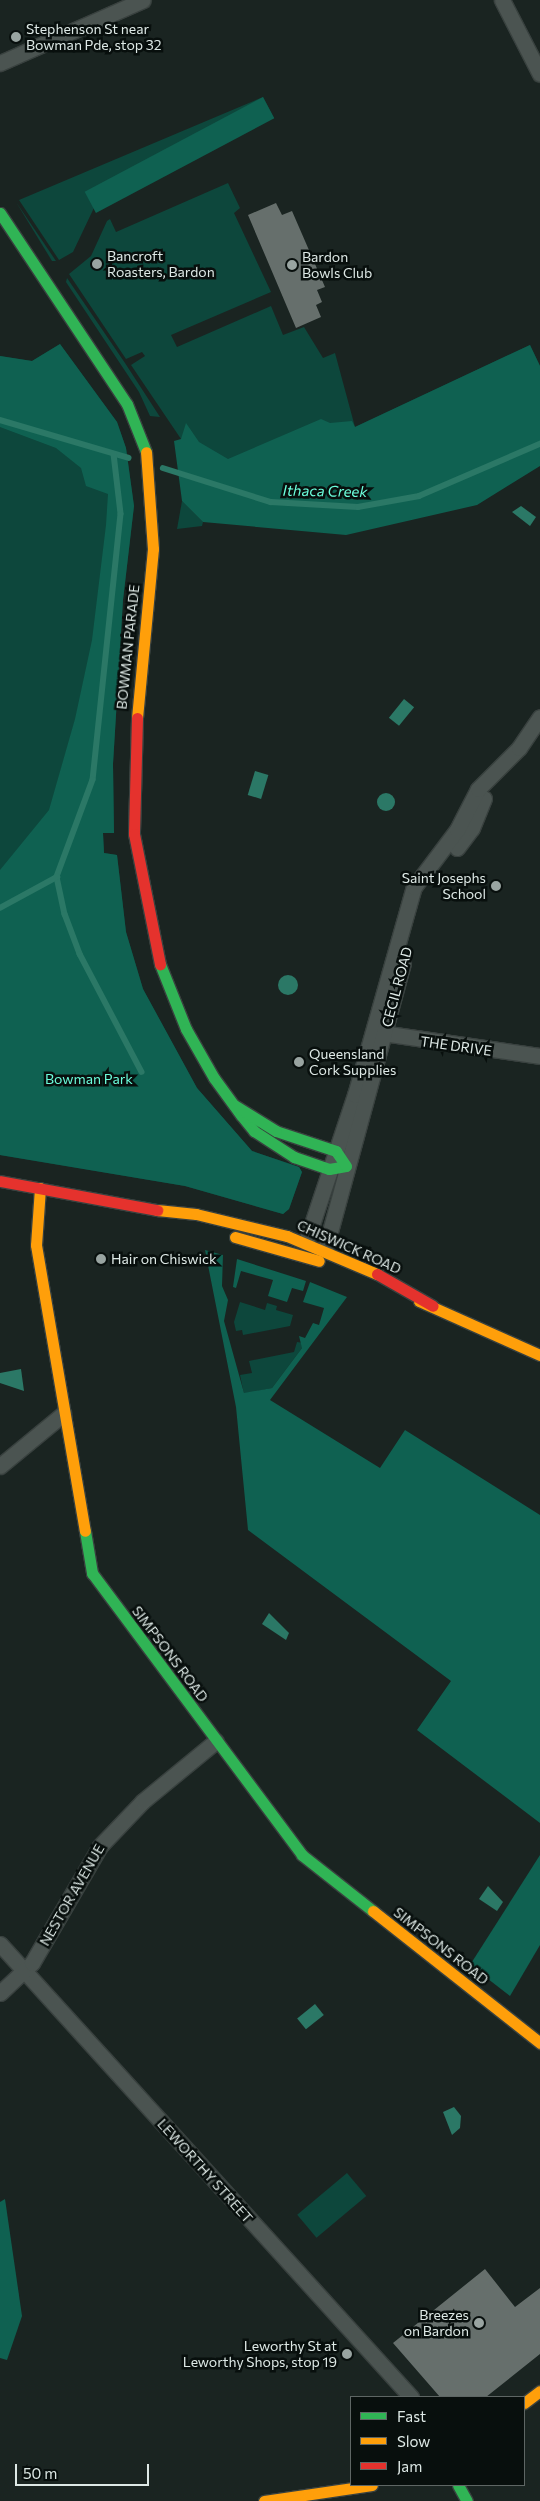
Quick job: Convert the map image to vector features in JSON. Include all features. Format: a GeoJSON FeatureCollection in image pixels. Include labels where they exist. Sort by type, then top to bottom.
{"type":"FeatureCollection","features":[{"type":"Feature","properties":{"kind":"street"},"geometry":{"type":"LineString","coordinates":[[0,63],[143,0]]}},
{"type":"Feature","properties":{"kind":"street"},"geometry":{"type":"LineString","coordinates":[[502,0],[540,74]]}},
{"type":"Feature","properties":{"kind":"street","name":"BOWMAN PARADE"},"geometry":{"type":"LineString","coordinates":[[0,213],[127,404],[147,454],[153,548],[135,748],[134,834],[142,897],[154,949],[186,1029],[234,1105],[265,1141],[329,1169]]}},
{"type":"Feature","properties":{"kind":"street","name":"CECIL ROAD"},"geometry":{"type":"LineString","coordinates":[[325,1250],[414,887],[457,830],[478,789],[519,748],[540,718]]}},
{"type":"Feature","properties":{"kind":"street","name":"CECIL ROAD"},"geometry":{"type":"LineString","coordinates":[[306,1242],[329,1169],[379,1033]]}},
{"type":"Feature","properties":{"kind":"street","name":"THE DRIVE"},"geometry":{"type":"LineString","coordinates":[[379,1033],[540,1056]]}},
{"type":"Feature","properties":{"kind":"street","name":"BOWMAN PARADE"},"geometry":{"type":"LineString","coordinates":[[234,1105],[276,1131],[336,1151]]}},
{"type":"Feature","properties":{"kind":"street"},"geometry":{"type":"LineString","coordinates":[[329,1169],[346,1166],[336,1151]]}},
{"type":"Feature","properties":{"kind":"street"},"geometry":{"type":"LineString","coordinates":[[0,1181],[40,1188]]}},
{"type":"Feature","properties":{"kind":"street","name":"CHISWICK ROAD"},"geometry":{"type":"LineString","coordinates":[[40,1188],[161,1211],[196,1214],[306,1242],[386,1278],[433,1306]]}},
{"type":"Feature","properties":{"kind":"street","name":"SIMPSONS ROAD"},"geometry":{"type":"LineString","coordinates":[[40,1188],[36,1245],[92,1573],[302,1856],[540,2043]]}},
{"type":"Feature","properties":{"kind":"street","name":"CHISWICK ROAD"},"geometry":{"type":"LineString","coordinates":[[161,1211],[191,1224],[310,1258],[433,1306],[540,1355]]}},
{"type":"Feature","properties":{"kind":"street"},"geometry":{"type":"LineString","coordinates":[[306,1242],[310,1258],[325,1250]]}},
{"type":"Feature","properties":{"kind":"street"},"geometry":{"type":"LineString","coordinates":[[0,1466],[64,1414]]}},
{"type":"Feature","properties":{"kind":"street","name":"NESTOR AVENUE"},"geometry":{"type":"LineString","coordinates":[[0,1993],[24,1971],[100,1846],[144,1801],[216,1740]]}},
{"type":"Feature","properties":{"kind":"street","name":"LEWORTHY STREET"},"geometry":{"type":"LineString","coordinates":[[0,1944],[410,2396]]}},
{"type":"Feature","properties":{"kind":"street"},"geometry":{"type":"LineString","coordinates":[[525,2403],[540,2391]]}},
{"type":"Feature","properties":{"kind":"street"},"geometry":{"type":"LineString","coordinates":[[269,2501],[300,2498],[366,2486]]}},
{"type":"Feature","properties":{"kind":"street"},"geometry":{"type":"LineString","coordinates":[[459,2486],[467,2501]]}},
{"type":"Feature","properties":{"kind":"green space"},"geometry":{"type":"Polygon","coordinates":[[[263,97],[274,118],[102,191],[73,252],[59,260],[19,200],[263,97]]]}},
{"type":"Feature","properties":{"kind":"green space"},"geometry":{"type":"Polygon","coordinates":[[[263,97],[274,118],[96,213],[85,192],[263,97]]]}},
{"type":"Feature","properties":{"kind":"green space"},"geometry":{"type":"Polygon","coordinates":[[[228,183],[240,208],[234,213],[271,292],[171,335],[177,347],[271,306],[283,335],[304,327],[323,358],[335,353],[355,427],[530,345],[540,366],[237,469],[181,439],[131,365],[145,356],[142,352],[126,359],[69,274],[91,256],[107,221],[110,219],[116,232],[228,183]]]}},
{"type":"Feature","properties":{"kind":"green space"},"geometry":{"type":"Polygon","coordinates":[[[16,202],[56,261],[52,261],[16,202]]]}},
{"type":"Feature","properties":{"kind":"green space"},"geometry":{"type":"Polygon","coordinates":[[[67,278],[160,417],[150,416],[139,392],[66,282],[67,278]]]}},
{"type":"Feature","properties":{"kind":"green space","name":"Bowman Park"},"geometry":{"type":"Polygon","coordinates":[[[60,344],[117,422],[126,448],[134,506],[123,600],[113,764],[114,833],[103,833],[104,853],[117,855],[126,932],[143,989],[197,1088],[252,1151],[299,1167],[302,1172],[289,1209],[283,1214],[185,1186],[0,1155],[0,356],[32,361],[60,344]]]}},
{"type":"Feature","properties":{"kind":"green space","name":"Bowman Park"},"geometry":{"type":"Polygon","coordinates":[[[60,344],[117,422],[126,448],[134,506],[123,600],[113,764],[114,833],[103,833],[104,853],[117,855],[126,932],[143,989],[197,1088],[252,1151],[299,1167],[302,1172],[289,1209],[283,1214],[185,1186],[0,1155],[0,870],[49,810],[75,719],[92,640],[106,525],[108,494],[86,486],[81,468],[56,448],[0,427],[0,356],[32,361],[60,344]]]}},
{"type":"Feature","properties":{"kind":"green space"},"geometry":{"type":"Polygon","coordinates":[[[530,345],[540,366],[540,466],[477,505],[346,535],[203,522],[182,501],[174,441],[181,439],[186,423],[199,442],[228,459],[321,419],[330,423],[352,421],[355,427],[530,345]]]}},
{"type":"Feature","properties":{"kind":"green space"},"geometry":{"type":"Polygon","coordinates":[[[182,501],[203,522],[202,526],[177,529],[182,501]]]}},
{"type":"Feature","properties":{"kind":"green space"},"geometry":{"type":"Polygon","coordinates":[[[205,1250],[223,1255],[222,1286],[228,1300],[224,1321],[244,1393],[272,1388],[302,1348],[299,1336],[305,1338],[313,1323],[319,1325],[324,1308],[303,1302],[310,1282],[347,1297],[270,1400],[380,1468],[405,1430],[540,1515],[540,1823],[417,1730],[451,1681],[248,1530],[236,1407],[205,1250]]]}},
{"type":"Feature","properties":{"kind":"green space"},"geometry":{"type":"Polygon","coordinates":[[[237,1259],[306,1281],[303,1291],[292,1288],[287,1302],[268,1296],[273,1280],[241,1271],[236,1288],[233,1287],[237,1259]]]}},
{"type":"Feature","properties":{"kind":"green space"},"geometry":{"type":"Polygon","coordinates":[[[240,1302],[265,1310],[267,1303],[277,1306],[276,1310],[293,1315],[290,1326],[243,1335],[242,1330],[236,1331],[234,1322],[240,1302]]]}},
{"type":"Feature","properties":{"kind":"green space"},"geometry":{"type":"Polygon","coordinates":[[[297,1342],[303,1343],[302,1348],[272,1388],[244,1394],[240,1375],[252,1373],[249,1361],[294,1352],[297,1342]]]}},
{"type":"Feature","properties":{"kind":"green space"},"geometry":{"type":"Polygon","coordinates":[[[540,1855],[540,1945],[510,1996],[470,1965],[540,1855]]]}},
{"type":"Feature","properties":{"kind":"green space"},"geometry":{"type":"Polygon","coordinates":[[[347,2173],[366,2196],[316,2238],[297,2215],[347,2173]]]}},
{"type":"Feature","properties":{"kind":"green space"},"geometry":{"type":"Polygon","coordinates":[[[5,2199],[22,2316],[7,2360],[0,2358],[0,2202],[5,2199]]]}},
{"type":"Feature","properties":{"kind":"shaded area"},"geometry":{"type":"Polygon","coordinates":[[[521,506],[536,517],[530,526],[512,512],[521,506]]]}},
{"type":"Feature","properties":{"kind":"shaded area"},"geometry":{"type":"Polygon","coordinates":[[[404,699],[414,707],[399,726],[389,718],[404,699]]]}},
{"type":"Feature","properties":{"kind":"shaded area"},"geometry":{"type":"Polygon","coordinates":[[[255,771],[268,775],[261,799],[248,795],[255,771]]]}},
{"type":"Feature","properties":{"kind":"shaded area"},"geometry":{"type":"Polygon","coordinates":[[[386,793],[392,796],[395,802],[392,808],[386,811],[380,808],[377,802],[380,796],[386,793]]]}},
{"type":"Feature","properties":{"kind":"shaded area"},"geometry":{"type":"Polygon","coordinates":[[[288,975],[295,978],[298,985],[295,992],[288,995],[281,992],[278,985],[281,978],[288,975]]]}},
{"type":"Feature","properties":{"kind":"shaded area"},"geometry":{"type":"Polygon","coordinates":[[[21,1369],[24,1391],[0,1383],[0,1373],[21,1369]]]}},
{"type":"Feature","properties":{"kind":"shaded area"},"geometry":{"type":"Polygon","coordinates":[[[269,1613],[289,1633],[286,1640],[262,1624],[269,1613]]]}},
{"type":"Feature","properties":{"kind":"shaded area"},"geometry":{"type":"Polygon","coordinates":[[[488,1886],[503,1902],[497,1911],[479,1899],[488,1886]]]}},
{"type":"Feature","properties":{"kind":"shaded area"},"geometry":{"type":"Polygon","coordinates":[[[315,2004],[324,2015],[306,2029],[297,2018],[315,2004]]]}},
{"type":"Feature","properties":{"kind":"shaded area"},"geometry":{"type":"Polygon","coordinates":[[[454,2107],[461,2116],[460,2128],[452,2135],[443,2112],[454,2107]]]}},
{"type":"Feature","properties":{"kind":"building","name":"Bardon Bowls Club"},"geometry":{"type":"Polygon","coordinates":[[[276,203],[282,215],[292,211],[325,287],[317,290],[322,302],[316,305],[321,317],[296,328],[248,215],[276,203]]]}},
{"type":"Feature","properties":{"kind":"building","name":"Breezes on Bardon"},"geometry":{"type":"Polygon","coordinates":[[[485,2269],[515,2307],[540,2288],[540,2354],[487,2396],[439,2396],[393,2343],[485,2269]]]}},
{"type":"Feature","properties":{"kind":"waterway","name":"Ithaca Creek"},"geometry":{"type":"LineString","coordinates":[[0,420],[129,458]]}},
{"type":"Feature","properties":{"kind":"waterway","name":"Ithaca Creek"},"geometry":{"type":"LineString","coordinates":[[163,468],[271,502],[358,507],[419,496],[540,444]]}},
{"type":"Feature","properties":{"kind":"waterway"},"geometry":{"type":"LineString","coordinates":[[114,454],[121,514],[93,780],[57,877],[65,914],[80,954],[142,1072]]}},
{"type":"Feature","properties":{"kind":"waterway"},"geometry":{"type":"LineString","coordinates":[[0,908],[57,877]]}},
{"type":"Feature","properties":{"kind":"traffic: fast"},"geometry":{"type":"LineString","coordinates":[[0,213],[127,404],[146,452]]}},
{"type":"Feature","properties":{"kind":"traffic: fast"},"geometry":{"type":"LineString","coordinates":[[160,964],[186,1029],[214,1078],[241,1115],[254,1131],[294,1157],[329,1169],[346,1166],[336,1151],[276,1131],[234,1105]]}},
{"type":"Feature","properties":{"kind":"traffic: fast"},"geometry":{"type":"LineString","coordinates":[[85,1531],[92,1573],[302,1855],[373,1911]]}},
{"type":"Feature","properties":{"kind":"traffic: fast"},"geometry":{"type":"LineString","coordinates":[[459,2486],[467,2501]]}},
{"type":"Feature","properties":{"kind":"traffic: slow"},"geometry":{"type":"LineString","coordinates":[[137,718],[153,549],[146,452]]}},
{"type":"Feature","properties":{"kind":"traffic: slow"},"geometry":{"type":"LineString","coordinates":[[40,1188],[36,1245],[85,1531]]}},
{"type":"Feature","properties":{"kind":"traffic: slow"},"geometry":{"type":"LineString","coordinates":[[157,1210],[196,1214],[287,1236],[377,1274]]}},
{"type":"Feature","properties":{"kind":"traffic: slow"},"geometry":{"type":"LineString","coordinates":[[235,1237],[319,1261]]}},
{"type":"Feature","properties":{"kind":"traffic: slow"},"geometry":{"type":"LineString","coordinates":[[419,1301],[540,1355]]}},
{"type":"Feature","properties":{"kind":"traffic: slow"},"geometry":{"type":"LineString","coordinates":[[373,1911],[540,2043]]}},
{"type":"Feature","properties":{"kind":"traffic: slow"},"geometry":{"type":"LineString","coordinates":[[525,2402],[540,2391]]}},
{"type":"Feature","properties":{"kind":"traffic: slow"},"geometry":{"type":"LineString","coordinates":[[264,2501],[365,2486]]}},
{"type":"Feature","properties":{"kind":"traffic: jam"},"geometry":{"type":"LineString","coordinates":[[137,718],[134,834],[160,964]]}},
{"type":"Feature","properties":{"kind":"traffic: jam"},"geometry":{"type":"LineString","coordinates":[[0,1181],[157,1210]]}},
{"type":"Feature","properties":{"kind":"traffic: jam"},"geometry":{"type":"LineString","coordinates":[[377,1274],[433,1306]]}},
{"type":"Feature","properties":{"kind":"place","name":"Stephenson St near Bowman Pde, stop 32"},"geometry":{"type":"Point","coordinates":[16,37]}},
{"type":"Feature","properties":{"kind":"place","name":"Bancroft Roasters, Bardon"},"geometry":{"type":"Point","coordinates":[97,264]}},
{"type":"Feature","properties":{"kind":"place","name":"Bardon Bowls Club"},"geometry":{"type":"Point","coordinates":[292,265]}},
{"type":"Feature","properties":{"kind":"place","name":"Saint Josephs School"},"geometry":{"type":"Point","coordinates":[496,886]}},
{"type":"Feature","properties":{"kind":"place","name":"Queensland Cork Supplies"},"geometry":{"type":"Point","coordinates":[299,1062]}},
{"type":"Feature","properties":{"kind":"place","name":"Hair on Chiswick"},"geometry":{"type":"Point","coordinates":[101,1259]}},
{"type":"Feature","properties":{"kind":"place","name":"Breezes on Bardon"},"geometry":{"type":"Point","coordinates":[479,2323]}},
{"type":"Feature","properties":{"kind":"place","name":"Leworthy St at Leworthy Shops, stop 19"},"geometry":{"type":"Point","coordinates":[347,2354]}}]}
